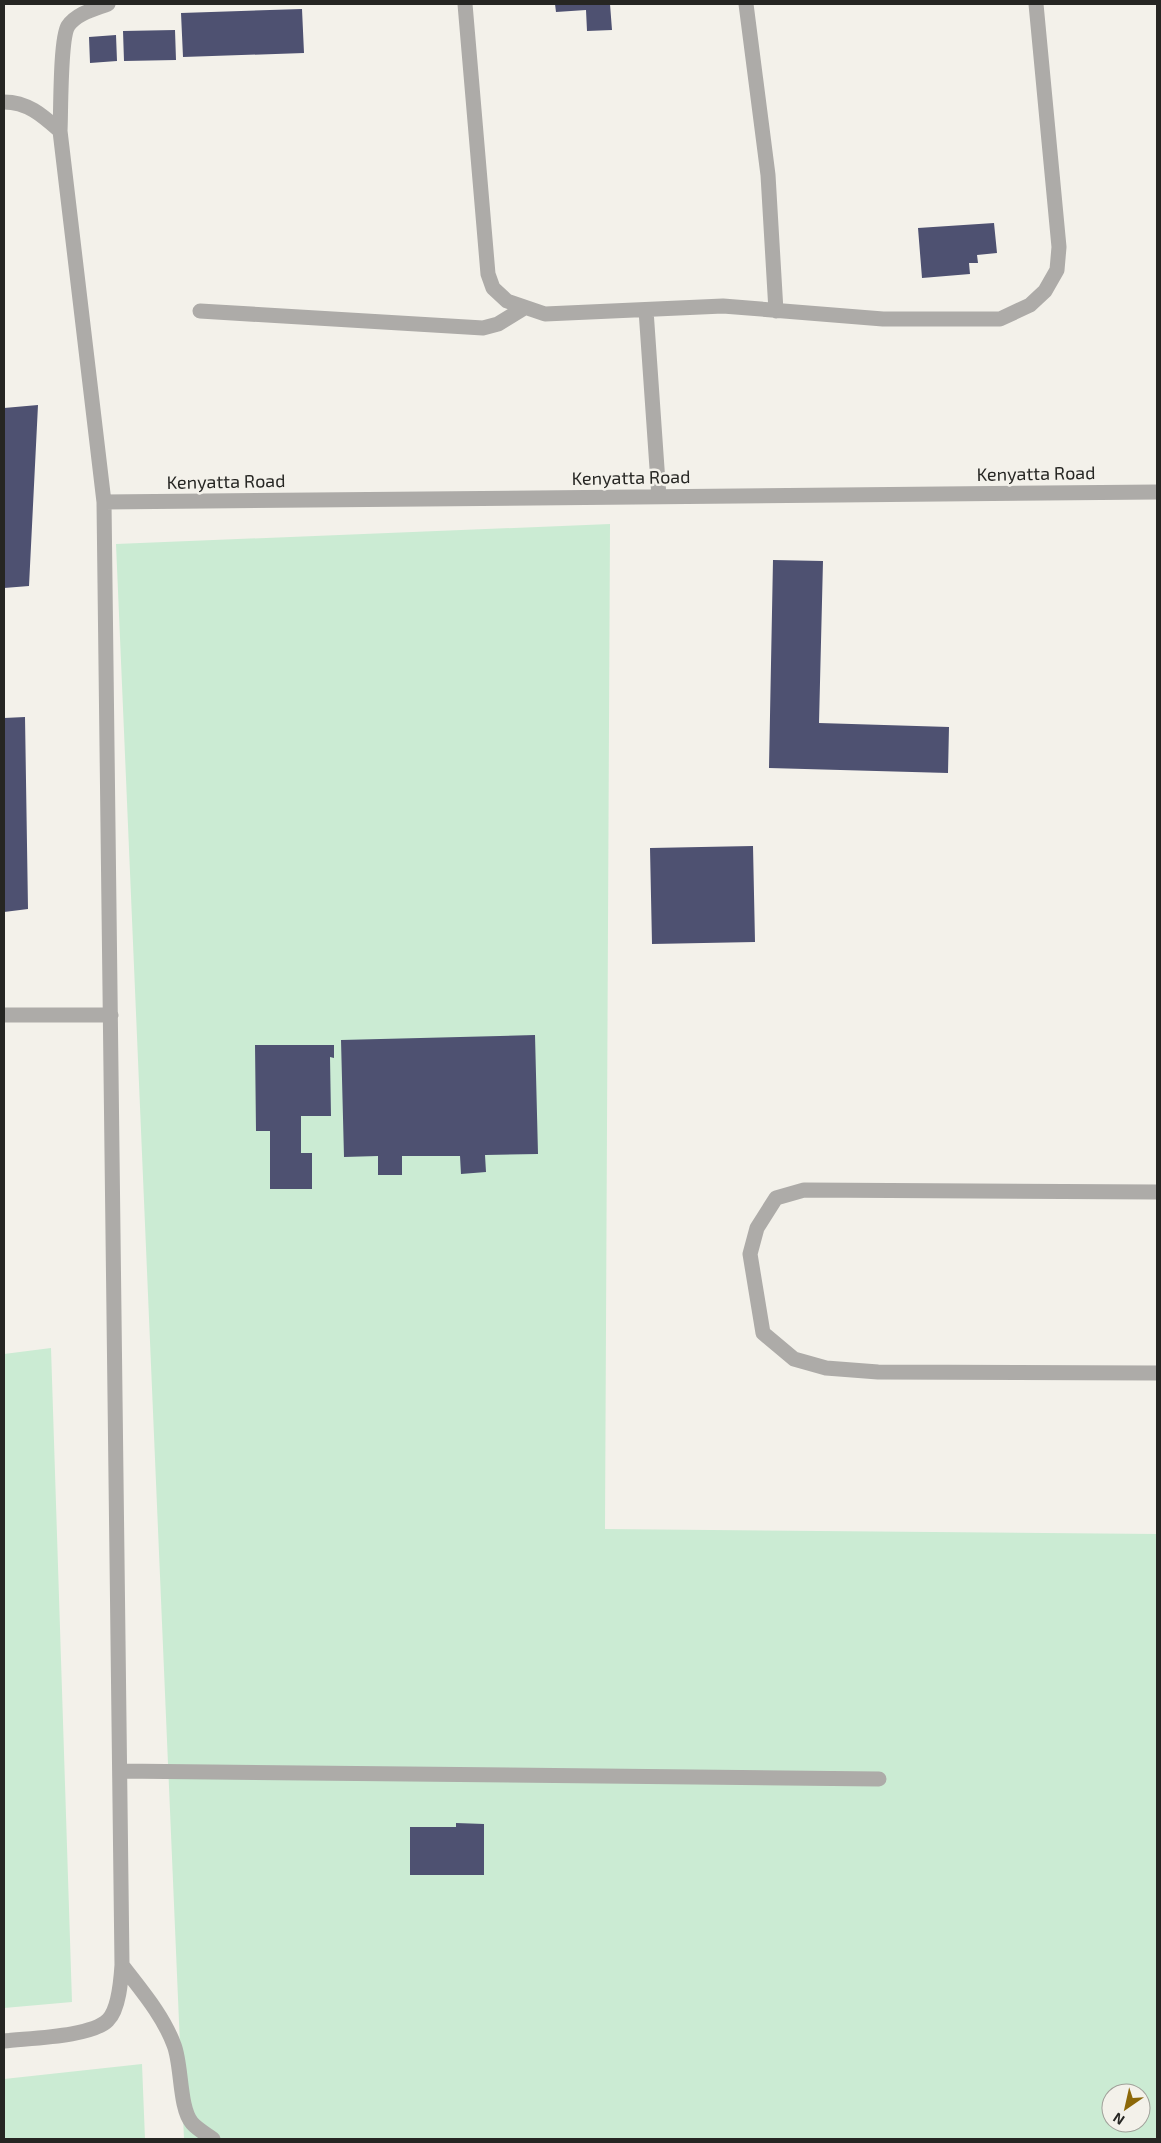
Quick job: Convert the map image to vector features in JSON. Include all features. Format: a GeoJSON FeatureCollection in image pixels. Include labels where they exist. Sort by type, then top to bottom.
{"type":"FeatureCollection","features":[{"type":"Feature","properties":{"kind":"street"},"geometry":{"type":"LineString","coordinates":[[4,2041],[83,2033],[109,2020],[120,1995],[122,1965],[104,502],[60,131],[62,66],[67,27],[82,14],[108,4]]}},
{"type":"Feature","properties":{"kind":"street"},"geometry":{"type":"LineString","coordinates":[[465,4],[488,274],[493,288],[507,301],[546,314],[723,306],[883,319],[1000,319],[1030,305],[1044,291],[1057,270],[1059,247],[1036,4]]}},
{"type":"Feature","properties":{"kind":"street"},"geometry":{"type":"LineString","coordinates":[[746,4],[768,175],[776,311]]}},
{"type":"Feature","properties":{"kind":"street"},"geometry":{"type":"LineString","coordinates":[[4,102],[16,102],[41,113],[60,131]]}},
{"type":"Feature","properties":{"kind":"street"},"geometry":{"type":"LineString","coordinates":[[200,311],[484,328],[498,324],[524,308]]}},
{"type":"Feature","properties":{"kind":"street"},"geometry":{"type":"LineString","coordinates":[[646,310],[659,497]]}},
{"type":"Feature","properties":{"kind":"street","name":"Kenyatta Road"},"geometry":{"type":"LineString","coordinates":[[104,502],[1157,492]]}},
{"type":"Feature","properties":{"kind":"street"},"geometry":{"type":"LineString","coordinates":[[4,1015],[111,1015]]}},
{"type":"Feature","properties":{"kind":"street"},"geometry":{"type":"LineString","coordinates":[[1157,1192],[804,1190],[776,1198],[757,1228],[750,1254],[763,1333],[794,1359],[826,1368],[878,1372],[1157,1373]]}},
{"type":"Feature","properties":{"kind":"street"},"geometry":{"type":"LineString","coordinates":[[120,1771],[879,1779]]}},
{"type":"Feature","properties":{"kind":"street"},"geometry":{"type":"LineString","coordinates":[[122,1965],[158,2013],[174,2044],[179,2061],[183,2099],[191,2122],[213,2139]]}},
{"type":"Feature","properties":{"kind":"green space"},"geometry":{"type":"Polygon","coordinates":[[[610,524],[605,1529],[1157,1534],[1157,2139],[184,2139],[116,544],[610,524]]]}},
{"type":"Feature","properties":{"kind":"green space"},"geometry":{"type":"Polygon","coordinates":[[[51,1348],[72,2002],[4,2008],[4,1354],[51,1348]]]}},
{"type":"Feature","properties":{"kind":"green space"},"geometry":{"type":"Polygon","coordinates":[[[142,2064],[145,2139],[4,2139],[4,2079],[142,2064]]]}},
{"type":"Feature","properties":{"kind":"building"},"geometry":{"type":"Polygon","coordinates":[[[555,4],[610,4],[612,30],[587,31],[586,10],[556,12],[555,4]]]}},
{"type":"Feature","properties":{"kind":"building"},"geometry":{"type":"Polygon","coordinates":[[[302,9],[304,53],[183,57],[181,13],[302,9]]]}},
{"type":"Feature","properties":{"kind":"building"},"geometry":{"type":"Polygon","coordinates":[[[175,30],[176,60],[124,61],[123,31],[175,30]]]}},
{"type":"Feature","properties":{"kind":"building"},"geometry":{"type":"Polygon","coordinates":[[[116,35],[117,61],[90,63],[89,37],[116,35]]]}},
{"type":"Feature","properties":{"kind":"building"},"geometry":{"type":"Polygon","coordinates":[[[994,223],[997,253],[977,255],[978,263],[969,263],[970,274],[922,278],[918,228],[994,223]]]}},
{"type":"Feature","properties":{"kind":"building"},"geometry":{"type":"Polygon","coordinates":[[[38,405],[29,586],[4,588],[4,408],[38,405]]]}},
{"type":"Feature","properties":{"kind":"building"},"geometry":{"type":"Polygon","coordinates":[[[773,560],[823,561],[819,723],[949,727],[948,773],[769,768],[773,560]]]}},
{"type":"Feature","properties":{"kind":"building"},"geometry":{"type":"Polygon","coordinates":[[[25,717],[28,909],[4,912],[4,718],[25,717]]]}},
{"type":"Feature","properties":{"kind":"building"},"geometry":{"type":"Polygon","coordinates":[[[753,846],[755,942],[652,944],[650,848],[753,846]]]}},
{"type":"Feature","properties":{"kind":"building"},"geometry":{"type":"Polygon","coordinates":[[[535,1035],[538,1154],[485,1155],[486,1172],[461,1174],[460,1156],[402,1156],[402,1175],[378,1175],[378,1156],[344,1157],[341,1040],[535,1035]]]}},
{"type":"Feature","properties":{"kind":"building"},"geometry":{"type":"Polygon","coordinates":[[[255,1045],[334,1045],[334,1058],[330,1057],[331,1116],[301,1116],[301,1153],[312,1153],[312,1189],[270,1189],[270,1131],[256,1131],[255,1045]]]}},
{"type":"Feature","properties":{"kind":"building"},"geometry":{"type":"Polygon","coordinates":[[[456,1823],[484,1824],[484,1875],[410,1875],[410,1827],[456,1827],[456,1823]]]}}]}
